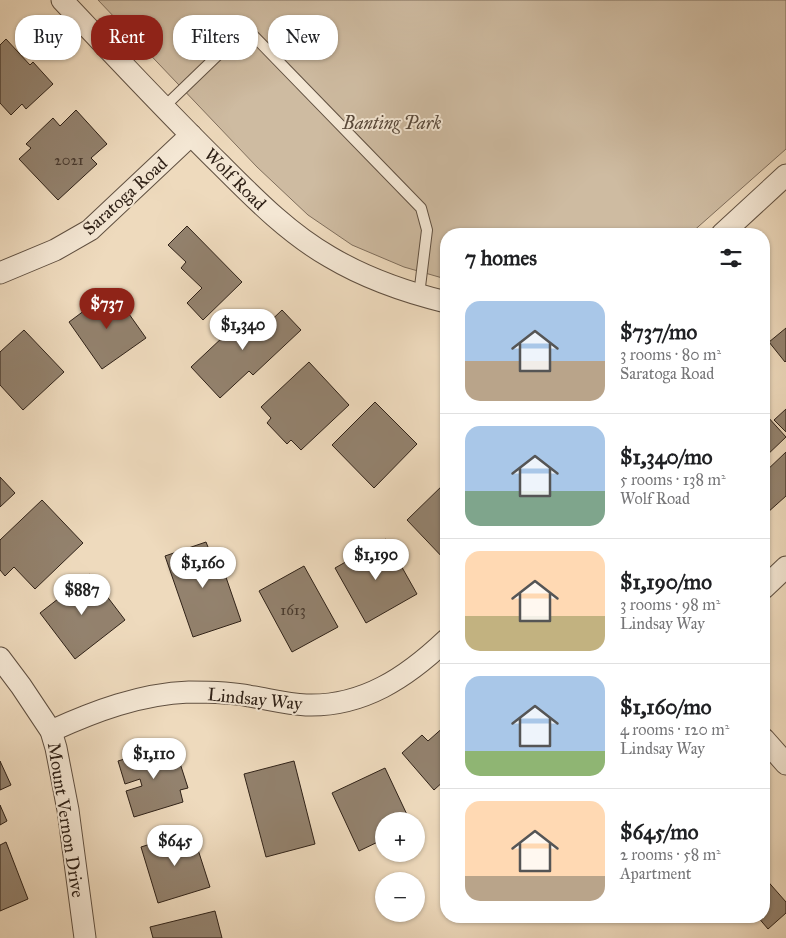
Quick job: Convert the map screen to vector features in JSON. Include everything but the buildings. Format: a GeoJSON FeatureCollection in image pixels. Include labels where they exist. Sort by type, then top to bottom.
{"type":"FeatureCollection","features":[{"type":"Feature","properties":{"kind":"street","name":"Wolf Road"},"geometry":{"type":"LineString","coordinates":[[62,0],[191,136],[269,212],[329,256],[370,278],[440,300]]}},
{"type":"Feature","properties":{"kind":"street","name":"Saratoga Road"},"geometry":{"type":"LineString","coordinates":[[0,273],[55,250],[90,230],[191,136]]}},
{"type":"Feature","properties":{"kind":"street"},"geometry":{"type":"LineString","coordinates":[[729,228],[786,175]]}},
{"type":"Feature","properties":{"kind":"street"},"geometry":{"type":"LineString","coordinates":[[770,582],[786,567]]}},
{"type":"Feature","properties":{"kind":"street","name":"Lindsay Way"},"geometry":{"type":"LineString","coordinates":[[51,731],[98,710],[129,701],[186,692],[221,692],[306,705],[343,702],[384,688],[416,666],[440,645]]}},
{"type":"Feature","properties":{"kind":"street","name":"Mount Vernon Drive"},"geometry":{"type":"LineString","coordinates":[[0,658],[51,731],[68,810],[85,938]]}},
{"type":"Feature","properties":{"kind":"street"},"geometry":{"type":"LineString","coordinates":[[770,746],[786,764]]}},
{"type":"Feature","properties":{"kind":"lane"},"geometry":{"type":"LineString","coordinates":[[164,108],[246,28],[421,208],[427,230],[419,295]]}},
{"type":"Feature","properties":{"kind":"green space","name":"Banting Park"},"geometry":{"type":"Polygon","coordinates":[[[98,0],[786,0],[786,149],[697,228],[440,228],[440,277],[404,267],[352,245],[308,215],[257,167],[155,60],[163,60],[163,15],[112,15],[98,0]]]}}]}
